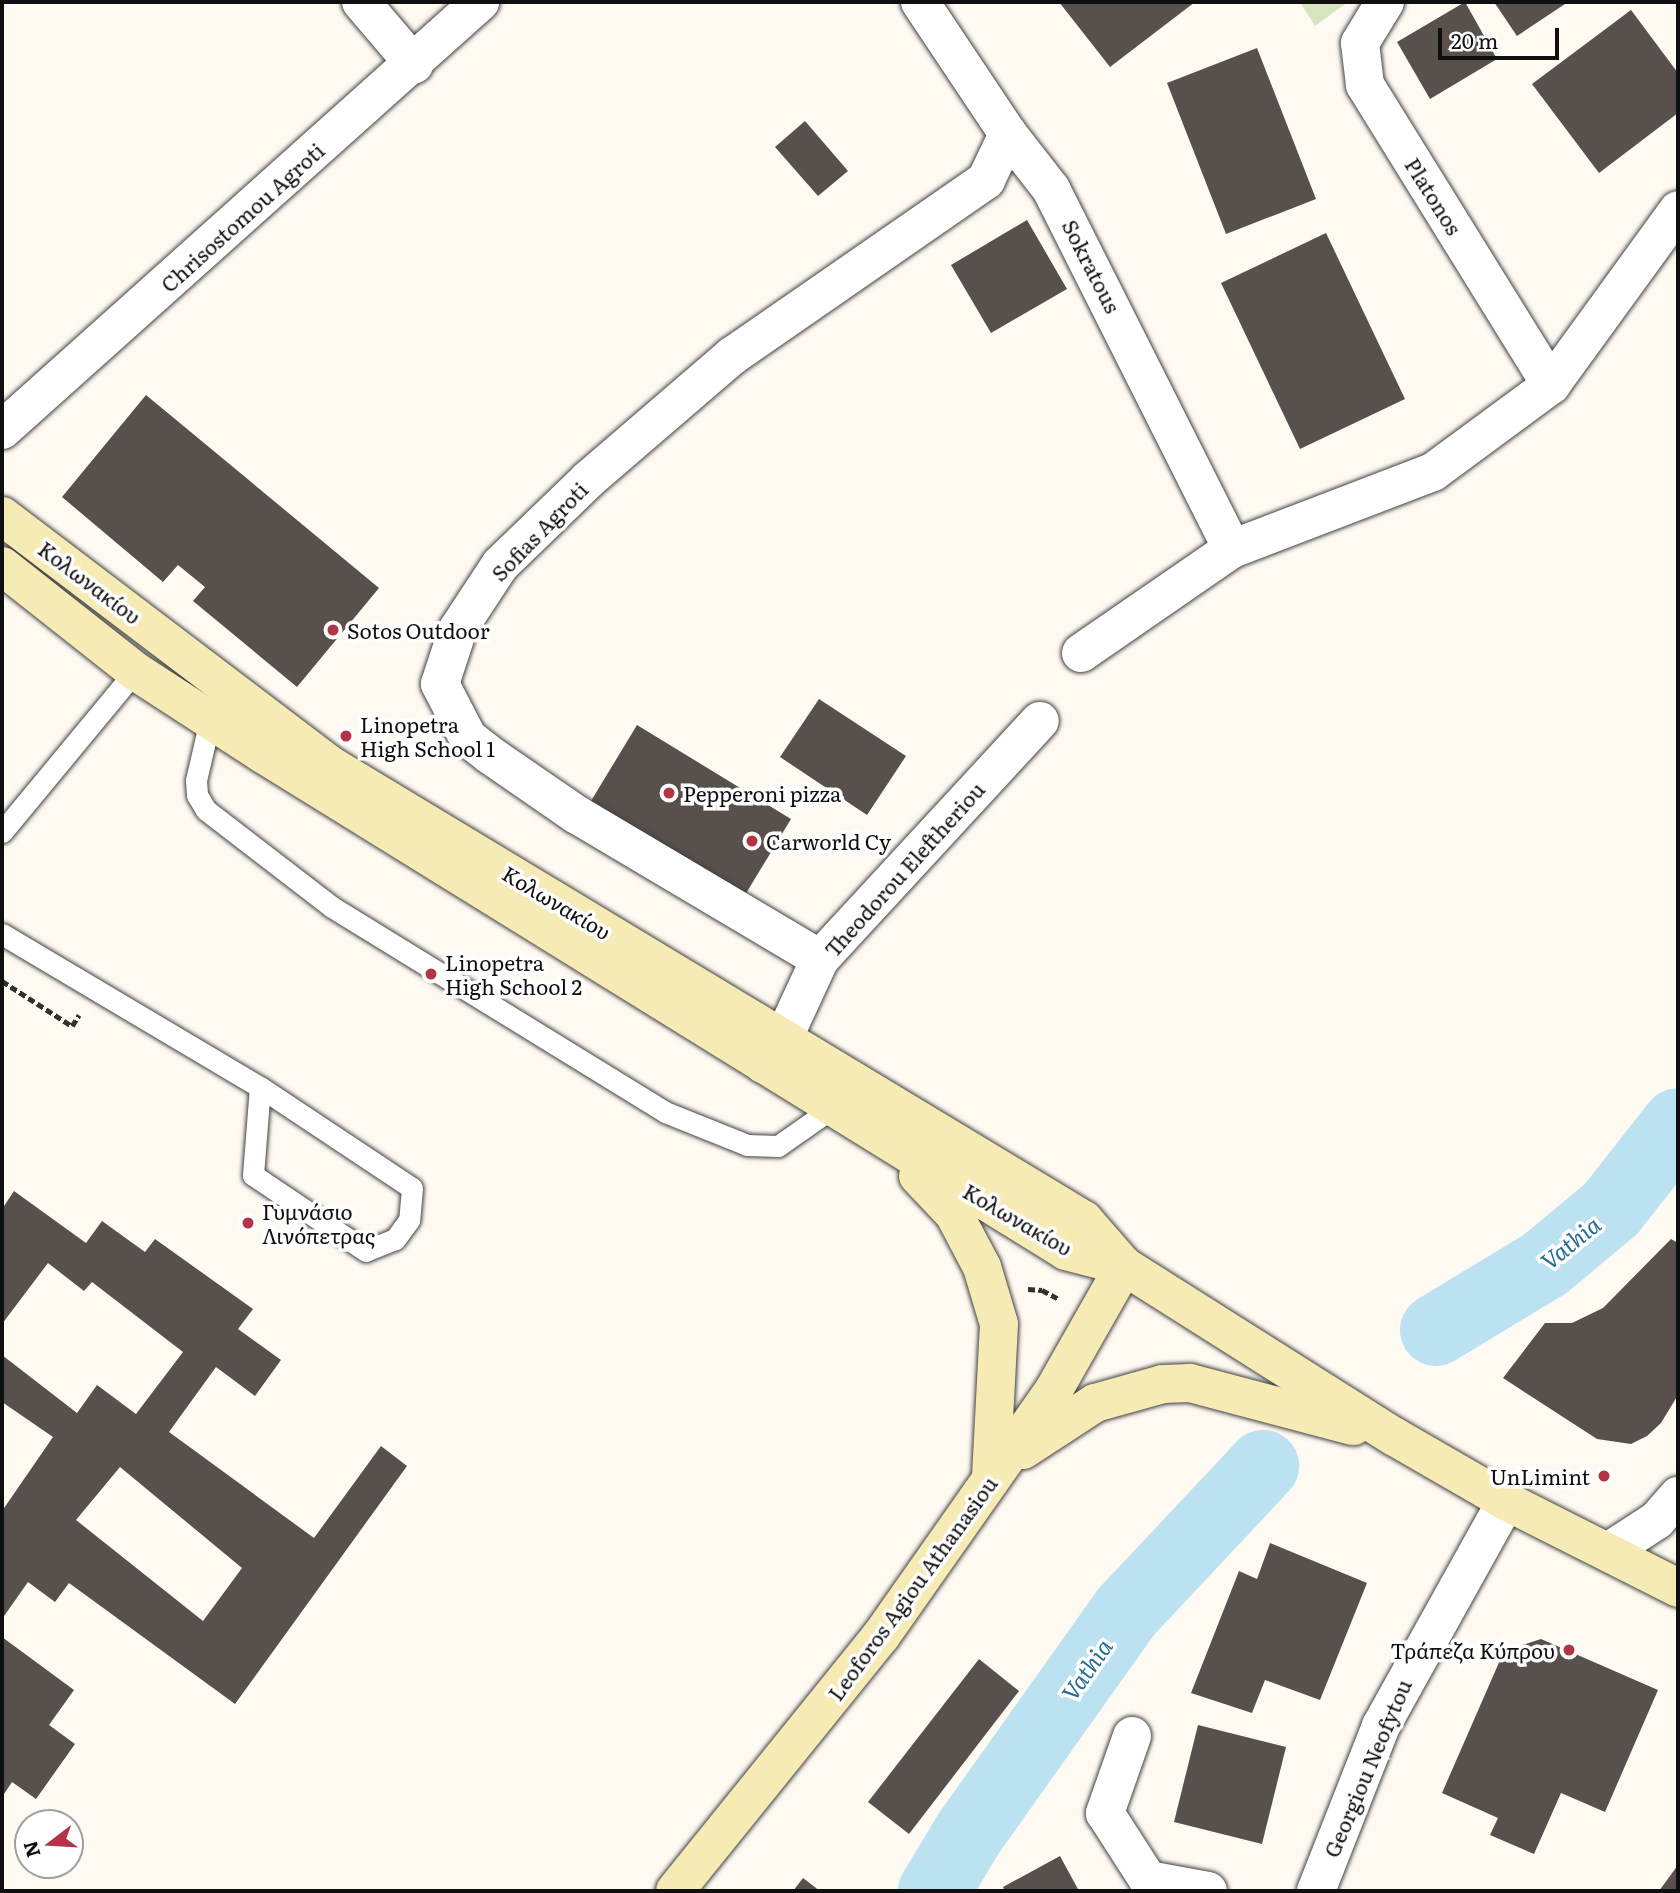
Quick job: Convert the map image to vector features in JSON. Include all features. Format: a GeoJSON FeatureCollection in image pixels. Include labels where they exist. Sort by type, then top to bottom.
{"type":"FeatureCollection","features":[{"type":"Feature","properties":{"kind":"main road","name":"Κολωνακίου"},"geometry":{"type":"LineString","coordinates":[[2,516],[330,765],[773,1051],[832,1108],[1066,1251],[1124,1266]]}},
{"type":"Feature","properties":{"kind":"main road","name":"Κολωνακίου"},"geometry":{"type":"LineString","coordinates":[[2,566],[135,671],[210,720],[773,1051],[1084,1220],[1124,1266],[1395,1437],[1506,1501],[1611,1550],[1678,1588]]}},
{"type":"Feature","properties":{"kind":"main road"},"geometry":{"type":"LineString","coordinates":[[885,1140],[954,1214],[982,1267],[999,1324],[991,1479]]}},
{"type":"Feature","properties":{"kind":"main road","name":"Leoforos Agiou Athanasiou"},"geometry":{"type":"LineString","coordinates":[[675,1891],[881,1636],[1052,1393],[1124,1266]]}},
{"type":"Feature","properties":{"kind":"main road"},"geometry":{"type":"LineString","coordinates":[[991,1479],[1047,1430],[1095,1403],[1163,1384],[1190,1383],[1395,1437]]}},
{"type":"Feature","properties":{"kind":"street"},"geometry":{"type":"LineString","coordinates":[[361,2],[414,64]]}},
{"type":"Feature","properties":{"kind":"street","name":"Chrisostomou Agroti"},"geometry":{"type":"LineString","coordinates":[[2,430],[414,64],[480,2]]}},
{"type":"Feature","properties":{"kind":"street","name":"Sokratous"},"geometry":{"type":"LineString","coordinates":[[920,2],[1008,134],[1051,189],[1097,273],[1232,549]]}},
{"type":"Feature","properties":{"kind":"street","name":"Platonos"},"geometry":{"type":"LineString","coordinates":[[1385,2],[1360,43],[1365,85],[1551,385]]}},
{"type":"Feature","properties":{"kind":"street","name":"Sofias Agroti"},"geometry":{"type":"LineString","coordinates":[[820,959],[577,815],[490,755],[468,738],[440,684],[458,629],[500,565],[590,479],[732,356],[986,180],[1008,134]]}},
{"type":"Feature","properties":{"kind":"street"},"geometry":{"type":"LineString","coordinates":[[1081,653],[1232,549],[1433,472],[1551,385],[1678,210]]}},
{"type":"Feature","properties":{"kind":"street","name":"Theodorou Eleftheriou"},"geometry":{"type":"LineString","coordinates":[[773,1051],[820,959],[1040,721]]}},
{"type":"Feature","properties":{"kind":"street"},"geometry":{"type":"LineString","coordinates":[[1611,1550],[1657,1520],[1678,1496]]}},
{"type":"Feature","properties":{"kind":"street","name":"Georgiou Neofytou"},"geometry":{"type":"LineString","coordinates":[[1316,1891],[1381,1726],[1506,1501]]}},
{"type":"Feature","properties":{"kind":"street"},"geometry":{"type":"LineString","coordinates":[[1132,1736],[1105,1813],[1148,1880],[1208,1891]]}},
{"type":"Feature","properties":{"kind":"lane"},"geometry":{"type":"LineString","coordinates":[[2,832],[135,671]]}},
{"type":"Feature","properties":{"kind":"lane"},"geometry":{"type":"LineString","coordinates":[[210,720],[197,780],[197,795],[206,810],[332,907],[676,1116],[747,1145],[778,1146],[832,1108]]}},
{"type":"Feature","properties":{"kind":"lane"},"geometry":{"type":"LineString","coordinates":[[2,934],[94,991],[260,1087],[412,1188],[409,1220],[395,1239],[366,1251],[253,1175],[260,1087]]}},
{"type":"Feature","properties":{"kind":"path"},"geometry":{"type":"LineString","coordinates":[[2,981],[72,1026],[94,991]]}},
{"type":"Feature","properties":{"kind":"path"},"geometry":{"type":"LineString","coordinates":[[1021,1288],[1042,1290],[1065,1303]]}},
{"type":"Feature","properties":{"kind":"green space"},"geometry":{"type":"Polygon","coordinates":[[[1300,2],[1348,2],[1315,26],[1300,2]]]}},
{"type":"Feature","properties":{"kind":"building"},"geometry":{"type":"Polygon","coordinates":[[[1059,2],[1195,2],[1110,67],[1059,2]]]}},
{"type":"Feature","properties":{"kind":"building"},"geometry":{"type":"Polygon","coordinates":[[[1465,2],[1497,59],[1430,99],[1397,42],[1465,2]]]}},
{"type":"Feature","properties":{"kind":"building"},"geometry":{"type":"Polygon","coordinates":[[[1494,2],[1568,2],[1517,36],[1494,2]]]}},
{"type":"Feature","properties":{"kind":"building"},"geometry":{"type":"Polygon","coordinates":[[[1631,10],[1678,73],[1678,113],[1599,173],[1532,84],[1631,10]]]}},
{"type":"Feature","properties":{"kind":"building"},"geometry":{"type":"Polygon","coordinates":[[[1257,48],[1316,199],[1226,234],[1167,83],[1257,48]]]}},
{"type":"Feature","properties":{"kind":"building"},"geometry":{"type":"Polygon","coordinates":[[[805,121],[848,171],[818,196],[775,147],[805,121]]]}},
{"type":"Feature","properties":{"kind":"building"},"geometry":{"type":"Polygon","coordinates":[[[1027,220],[1067,289],[991,333],[951,265],[1027,220]]]}},
{"type":"Feature","properties":{"kind":"building"},"geometry":{"type":"Polygon","coordinates":[[[1326,233],[1405,399],[1300,449],[1221,283],[1326,233]]]}},
{"type":"Feature","properties":{"kind":"building"},"geometry":{"type":"Polygon","coordinates":[[[146,395],[379,588],[297,687],[193,601],[205,587],[178,565],[163,582],[62,497],[146,395]]]}},
{"type":"Feature","properties":{"kind":"building"},"geometry":{"type":"Polygon","coordinates":[[[819,699],[906,756],[867,815],[780,757],[819,699]]]}},
{"type":"Feature","properties":{"kind":"building"},"geometry":{"type":"Polygon","coordinates":[[[637,725],[791,819],[745,895],[591,801],[637,725]]]}},
{"type":"Feature","properties":{"kind":"building"},"geometry":{"type":"Polygon","coordinates":[[[14,1191],[86,1243],[102,1221],[145,1252],[155,1239],[253,1309],[238,1329],[281,1360],[255,1396],[216,1367],[169,1432],[314,1538],[381,1446],[407,1466],[235,1704],[69,1583],[55,1602],[28,1582],[2,1619],[2,1511],[53,1437],[2,1402],[2,1355],[77,1413],[97,1385],[136,1414],[183,1352],[92,1282],[84,1291],[48,1263],[2,1324],[2,1209],[14,1191]],[[120,1467],[76,1520],[203,1621],[242,1568],[120,1467]]]}},
{"type":"Feature","properties":{"kind":"building"},"geometry":{"type":"Polygon","coordinates":[[[1671,1239],[1678,1243],[1678,1395],[1661,1423],[1647,1436],[1631,1444],[1597,1439],[1503,1378],[1545,1323],[1572,1323],[1603,1308],[1671,1239]]]}},
{"type":"Feature","properties":{"kind":"building"},"geometry":{"type":"Polygon","coordinates":[[[1270,1543],[1367,1583],[1320,1700],[1265,1680],[1252,1713],[1191,1693],[1239,1571],[1257,1579],[1270,1543]]]}},
{"type":"Feature","properties":{"kind":"building"},"geometry":{"type":"Polygon","coordinates":[[[2,1637],[74,1690],[49,1725],[75,1744],[36,1799],[12,1782],[2,1797],[2,1637]]]}},
{"type":"Feature","properties":{"kind":"building"},"geometry":{"type":"Polygon","coordinates":[[[1541,1639],[1658,1690],[1605,1812],[1561,1793],[1534,1854],[1490,1835],[1498,1818],[1442,1793],[1504,1651],[1541,1639]]]}},
{"type":"Feature","properties":{"kind":"building"},"geometry":{"type":"Polygon","coordinates":[[[979,1659],[1019,1691],[909,1834],[868,1802],[979,1659]]]}},
{"type":"Feature","properties":{"kind":"building"},"geometry":{"type":"Polygon","coordinates":[[[1198,1725],[1286,1747],[1262,1844],[1174,1822],[1198,1725]]]}},
{"type":"Feature","properties":{"kind":"building"},"geometry":{"type":"Polygon","coordinates":[[[1060,1856],[1079,1891],[1005,1891],[1003,1887],[1060,1856]]]}},
{"type":"Feature","properties":{"kind":"building"},"geometry":{"type":"Polygon","coordinates":[[[1678,1865],[1678,1891],[1659,1891],[1678,1865]]]}},
{"type":"Feature","properties":{"kind":"building"},"geometry":{"type":"Polygon","coordinates":[[[803,1878],[820,1891],[793,1891],[803,1878]]]}},
{"type":"Feature","properties":{"kind":"waterway","name":"Vathia"},"geometry":{"type":"LineString","coordinates":[[1436,1330],[1545,1264],[1611,1209],[1678,1124]]}},
{"type":"Feature","properties":{"kind":"waterway","name":"Vathia"},"geometry":{"type":"LineString","coordinates":[[934,1891],[969,1833],[1127,1611],[1263,1466]]}},
{"type":"Feature","properties":{"kind":"place","name":"Sotos Outdoor"},"geometry":{"type":"Point","coordinates":[333,630]}},
{"type":"Feature","properties":{"kind":"place","name":"Linopetra High School 1"},"geometry":{"type":"Point","coordinates":[346,736]}},
{"type":"Feature","properties":{"kind":"place","name":"Pepperoni pizza"},"geometry":{"type":"Point","coordinates":[669,793]}},
{"type":"Feature","properties":{"kind":"place","name":"Carworld Cy"},"geometry":{"type":"Point","coordinates":[752,841]}},
{"type":"Feature","properties":{"kind":"place","name":"Linopetra High School 2"},"geometry":{"type":"Point","coordinates":[431,974]}},
{"type":"Feature","properties":{"kind":"place","name":"Γυμνάσιο Λινόπετρας"},"geometry":{"type":"Point","coordinates":[248,1223]}},
{"type":"Feature","properties":{"kind":"place","name":"UnLimint"},"geometry":{"type":"Point","coordinates":[1604,1476]}},
{"type":"Feature","properties":{"kind":"place","name":"Τράπεζα Κύπρου"},"geometry":{"type":"Point","coordinates":[1569,1650]}}]}
